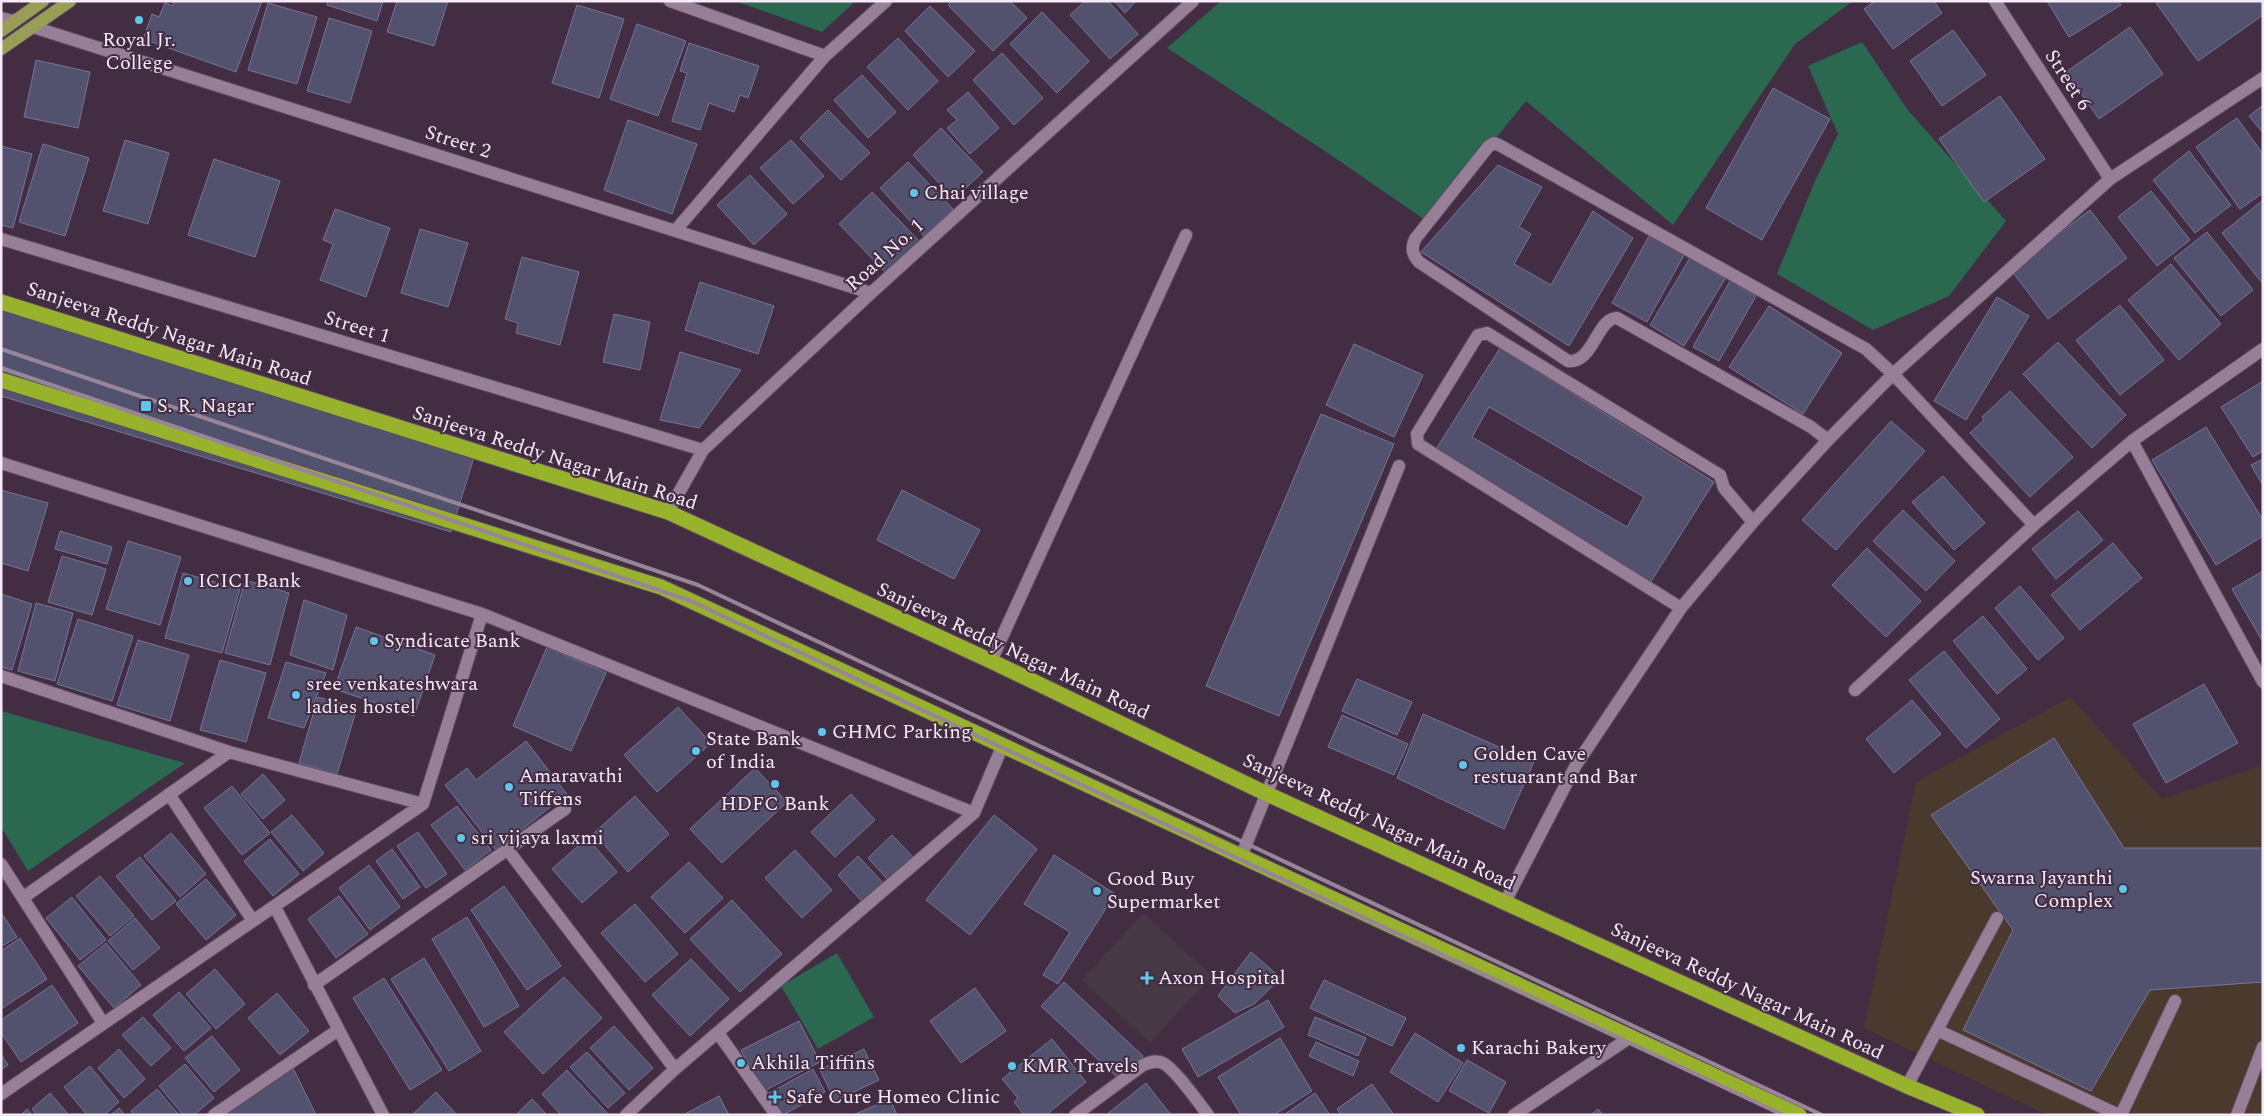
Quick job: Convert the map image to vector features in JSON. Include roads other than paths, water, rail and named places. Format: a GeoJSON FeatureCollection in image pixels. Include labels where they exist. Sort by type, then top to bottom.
{"type":"FeatureCollection","features":[{"type":"Feature","properties":{"kind":"highway","name":"Sanjeeva Reddy Nagar Main Road"},"geometry":{"type":"LineString","coordinates":[[1,302],[668,512],[991,661],[1266,793],[1907,1086],[1977,1115]]}},
{"type":"Feature","properties":{"kind":"highway"},"geometry":{"type":"LineString","coordinates":[[1,380],[661,588],[1002,747],[1632,1036],[1799,1115]]}},
{"type":"Feature","properties":{"kind":"main road"},"geometry":{"type":"LineString","coordinates":[[1,30],[43,1]]}},
{"type":"Feature","properties":{"kind":"main road"},"geometry":{"type":"LineString","coordinates":[[1,48],[70,1]]}},
{"type":"Feature","properties":{"kind":"street"},"geometry":{"type":"LineString","coordinates":[[670,1],[825,56]]}},
{"type":"Feature","properties":{"kind":"street"},"geometry":{"type":"LineString","coordinates":[[675,231],[825,56],[886,1]]}},
{"type":"Feature","properties":{"kind":"street","name":"Road No. 1"},"geometry":{"type":"LineString","coordinates":[[668,512],[703,450],[871,293],[1193,1]]}},
{"type":"Feature","properties":{"kind":"street","name":"Street 6"},"geometry":{"type":"LineString","coordinates":[[1995,1],[2110,178]]}},
{"type":"Feature","properties":{"kind":"street"},"geometry":{"type":"LineString","coordinates":[[1,18],[14,21]]}},
{"type":"Feature","properties":{"kind":"street","name":"Street 2"},"geometry":{"type":"LineString","coordinates":[[33,27],[871,293]]}},
{"type":"Feature","properties":{"kind":"street"},"geometry":{"type":"LineString","coordinates":[[1505,902],[1576,765],[1681,608],[1753,522],[1828,440],[1893,374],[2110,178],[2263,78]]}},
{"type":"Feature","properties":{"kind":"street"},"geometry":{"type":"LineString","coordinates":[[1828,440],[1811,428],[1617,318],[1613,318],[1608,322],[1583,356],[1578,360],[1568,361],[1419,262],[1413,254],[1412,246],[1415,239],[1488,147],[1494,144],[1498,145],[1866,349],[1893,374],[2034,525]]}},
{"type":"Feature","properties":{"kind":"street"},"geometry":{"type":"LineString","coordinates":[[991,661],[1186,235]]}},
{"type":"Feature","properties":{"kind":"street","name":"Street 1"},"geometry":{"type":"LineString","coordinates":[[1,239],[703,450]]}},
{"type":"Feature","properties":{"kind":"street"},"geometry":{"type":"LineString","coordinates":[[1681,608],[1418,444],[1418,434],[1478,334],[1487,333],[1720,475],[1724,488],[1753,522]]}},
{"type":"Feature","properties":{"kind":"street"},"geometry":{"type":"LineString","coordinates":[[1855,690],[2034,525],[2132,441],[2263,349]]}},
{"type":"Feature","properties":{"kind":"street"},"geometry":{"type":"LineString","coordinates":[[2132,441],[2263,682]]}},
{"type":"Feature","properties":{"kind":"street"},"geometry":{"type":"LineString","coordinates":[[1,463],[482,614],[974,813]]}},
{"type":"Feature","properties":{"kind":"street"},"geometry":{"type":"LineString","coordinates":[[1241,856],[1399,466]]}},
{"type":"Feature","properties":{"kind":"street"},"geometry":{"type":"LineString","coordinates":[[1,1094],[422,804],[482,614]]}},
{"type":"Feature","properties":{"kind":"street"},"geometry":{"type":"LineString","coordinates":[[1,676],[229,752],[422,804]]}},
{"type":"Feature","properties":{"kind":"street"},"geometry":{"type":"LineString","coordinates":[[626,1115],[676,1068],[974,813],[1002,747]]}},
{"type":"Feature","properties":{"kind":"street"},"geometry":{"type":"LineString","coordinates":[[24,897],[229,752]]}},
{"type":"Feature","properties":{"kind":"street"},"geometry":{"type":"LineString","coordinates":[[169,794],[254,921]]}},
{"type":"Feature","properties":{"kind":"street"},"geometry":{"type":"LineString","coordinates":[[314,985],[565,809]]}},
{"type":"Feature","properties":{"kind":"street"},"geometry":{"type":"LineString","coordinates":[[508,849],[676,1068]]}},
{"type":"Feature","properties":{"kind":"street"},"geometry":{"type":"LineString","coordinates":[[1,864],[24,897],[103,1023]]}},
{"type":"Feature","properties":{"kind":"street"},"geometry":{"type":"LineString","coordinates":[[275,907],[383,1115]]}},
{"type":"Feature","properties":{"kind":"street"},"geometry":{"type":"LineString","coordinates":[[1907,1086],[1997,918]]}},
{"type":"Feature","properties":{"kind":"street"},"geometry":{"type":"LineString","coordinates":[[1937,1030],[2120,1115],[2175,1001]]}},
{"type":"Feature","properties":{"kind":"street"},"geometry":{"type":"LineString","coordinates":[[214,1115],[338,1030]]}},
{"type":"Feature","properties":{"kind":"street"},"geometry":{"type":"LineString","coordinates":[[718,1033],[776,1115]]}},
{"type":"Feature","properties":{"kind":"street"},"geometry":{"type":"LineString","coordinates":[[1514,1115],[1632,1036]]}},
{"type":"Feature","properties":{"kind":"street"},"geometry":{"type":"LineString","coordinates":[[2237,1115],[2263,1047]]}},
{"type":"Feature","properties":{"kind":"street"},"geometry":{"type":"LineString","coordinates":[[1075,1115],[1143,1065],[1152,1061],[1163,1063],[1172,1071],[1208,1115]]}},
{"type":"Feature","properties":{"kind":"railway"},"geometry":{"type":"LineString","coordinates":[[1,349],[698,585],[1822,1115]]}},
{"type":"Feature","properties":{"kind":"railway"},"geometry":{"type":"LineString","coordinates":[[1,368],[691,601],[1783,1115]]}},
{"type":"Feature","properties":{"kind":"place","name":"Royal Jr. College"},"geometry":{"type":"Point","coordinates":[139,20]}},
{"type":"Feature","properties":{"kind":"place","name":"Chai village"},"geometry":{"type":"Point","coordinates":[914,193]}},
{"type":"Feature","properties":{"kind":"place","name":"S. R. Nagar"},"geometry":{"type":"Point","coordinates":[146,406]}},
{"type":"Feature","properties":{"kind":"place","name":"ICICI Bank"},"geometry":{"type":"Point","coordinates":[188,581]}},
{"type":"Feature","properties":{"kind":"place","name":"Syndicate Bank"},"geometry":{"type":"Point","coordinates":[374,641]}},
{"type":"Feature","properties":{"kind":"place","name":"sree venkateshwara ladies hostel"},"geometry":{"type":"Point","coordinates":[296,695]}},
{"type":"Feature","properties":{"kind":"place","name":"GHMC Parking"},"geometry":{"type":"Point","coordinates":[822,732]}},
{"type":"Feature","properties":{"kind":"place","name":"State Bank of India"},"geometry":{"type":"Point","coordinates":[696,751]}},
{"type":"Feature","properties":{"kind":"place","name":"Golden Cave restuarant and Bar"},"geometry":{"type":"Point","coordinates":[1463,765]}},
{"type":"Feature","properties":{"kind":"place","name":"HDFC Bank"},"geometry":{"type":"Point","coordinates":[775,784]}},
{"type":"Feature","properties":{"kind":"place","name":"Amaravathi Tiffens"},"geometry":{"type":"Point","coordinates":[509,787]}},
{"type":"Feature","properties":{"kind":"place","name":"sri vijaya laxmi"},"geometry":{"type":"Point","coordinates":[461,838]}},
{"type":"Feature","properties":{"kind":"place","name":"Swarna Jayanthi Complex"},"geometry":{"type":"Point","coordinates":[2123,889]}},
{"type":"Feature","properties":{"kind":"place","name":"Good Buy Supermarket"},"geometry":{"type":"Point","coordinates":[1097,891]}},
{"type":"Feature","properties":{"kind":"place","name":"Axon Hospital"},"geometry":{"type":"Point","coordinates":[1147,978]}},
{"type":"Feature","properties":{"kind":"place","name":"Karachi Bakery"},"geometry":{"type":"Point","coordinates":[1461,1048]}},
{"type":"Feature","properties":{"kind":"place","name":"Akhila Tiffins"},"geometry":{"type":"Point","coordinates":[741,1063]}},
{"type":"Feature","properties":{"kind":"place","name":"KMR Travels"},"geometry":{"type":"Point","coordinates":[1012,1066]}},
{"type":"Feature","properties":{"kind":"place","name":"Safe Cure Homeo Clinic"},"geometry":{"type":"Point","coordinates":[775,1097]}}]}
